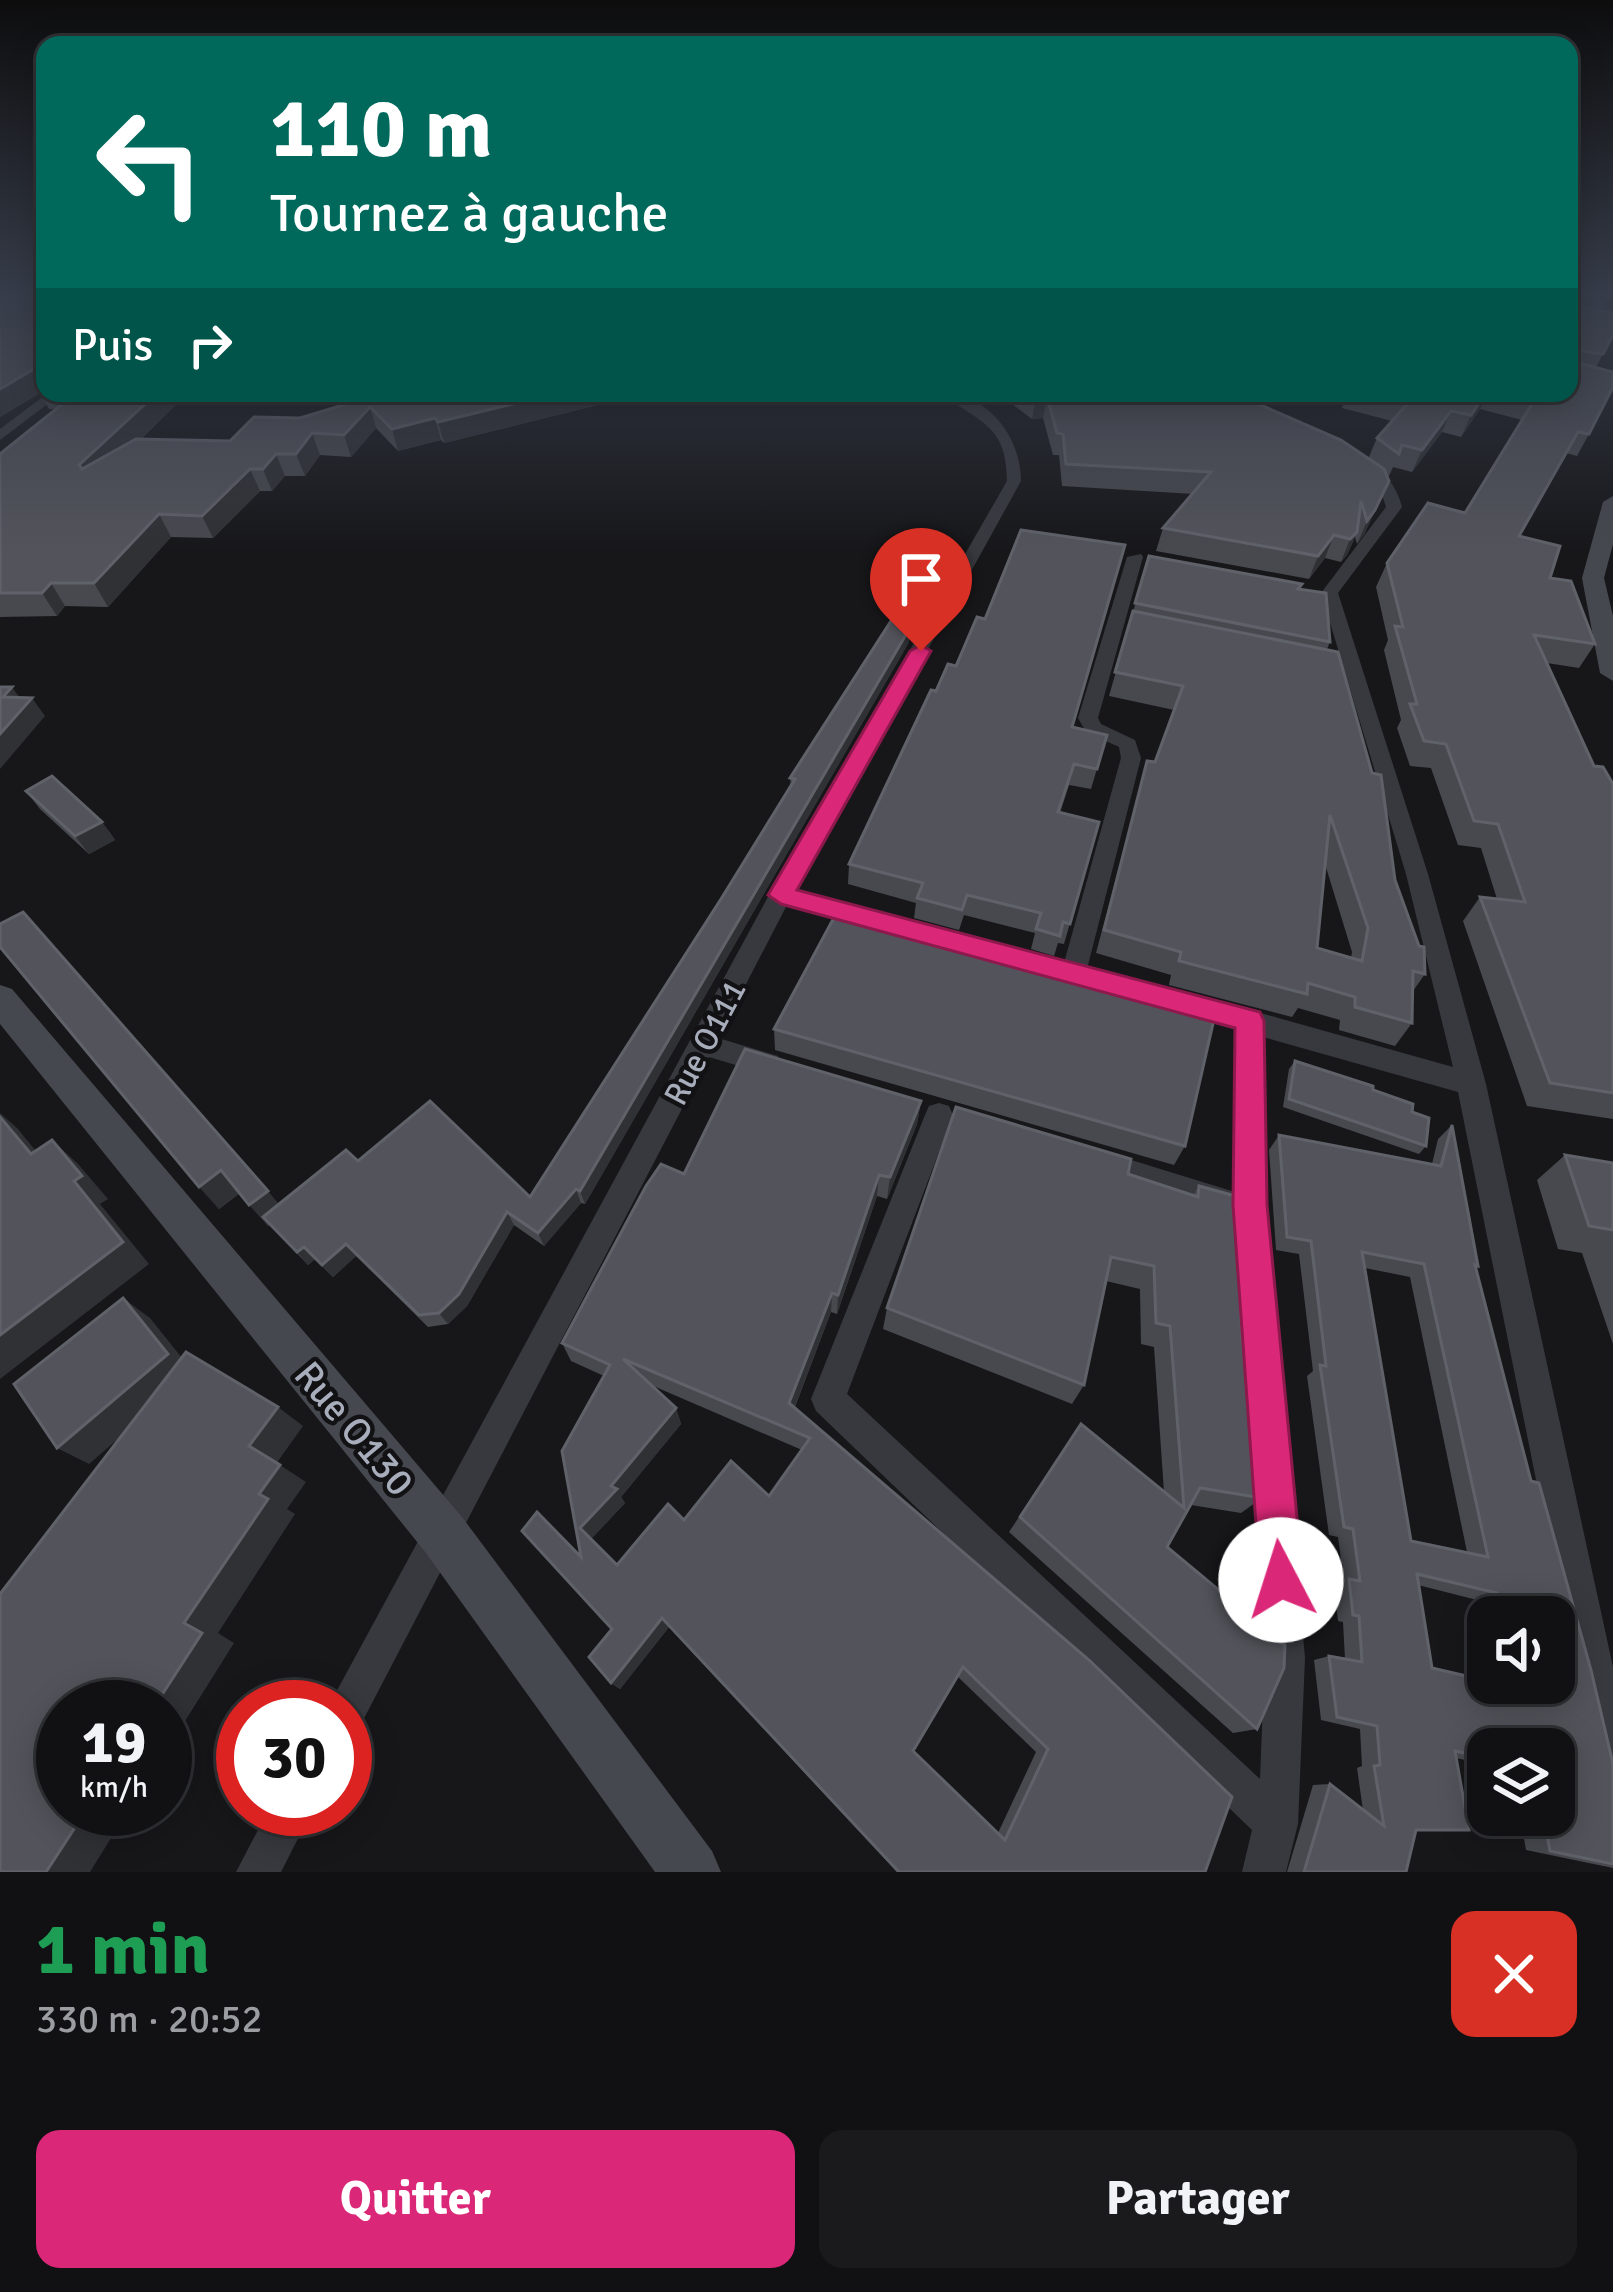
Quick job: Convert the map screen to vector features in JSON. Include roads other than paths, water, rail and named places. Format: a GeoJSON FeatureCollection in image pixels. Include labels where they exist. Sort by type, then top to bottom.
{"type":"FeatureCollection","features":[{"type":"Feature","properties":{"kind":"street"},"geometry":{"type":"LineString","coordinates":[[0,436],[44,402]]}},
{"type":"Feature","properties":{"kind":"street"},"geometry":{"type":"LineString","coordinates":[[333,402],[381,409]]}},
{"type":"Feature","properties":{"kind":"street","name":"Rue O111"},"geometry":{"type":"LineString","coordinates":[[364,1680],[781,895],[1002,531],[1016,453],[1003,430],[961,402]]}},
{"type":"Feature","properties":{"kind":"street"},"geometry":{"type":"LineString","coordinates":[[1337,454],[1380,478],[1393,494],[1394,506],[1318,591],[1347,670],[1472,1084],[1608,1738]]}},
{"type":"Feature","properties":{"kind":"street"},"geometry":{"type":"LineString","coordinates":[[1613,502],[1593,578],[1613,673]]}},
{"type":"Feature","properties":{"kind":"street"},"geometry":{"type":"LineString","coordinates":[[1074,973],[1131,758],[1127,744],[1093,728],[1088,718],[1127,624],[1131,556],[1157,561]]}},
{"type":"Feature","properties":{"kind":"street"},"geometry":{"type":"LineString","coordinates":[[781,895],[1472,1084]]}},
{"type":"Feature","properties":{"kind":"street","name":"Rue O130"},"geometry":{"type":"LineString","coordinates":[[0,999],[444,1535],[691,1872]]}},
{"type":"Feature","properties":{"kind":"street"},"geometry":{"type":"LineString","coordinates":[[1250,1021],[1250,1205],[1286,1627],[1287,1694],[1277,1824],[1264,1872]]}},
{"type":"Feature","properties":{"kind":"street"},"geometry":{"type":"LineString","coordinates":[[703,1044],[789,1070]]}},
{"type":"Feature","properties":{"kind":"street"},"geometry":{"type":"LineString","coordinates":[[939,1115],[828,1399],[1277,1824]]}},
{"type":"Feature","properties":{"kind":"street"},"geometry":{"type":"LineString","coordinates":[[1067,1154],[1250,1205]]}},
{"type":"Feature","properties":{"kind":"street"},"geometry":{"type":"LineString","coordinates":[[257,1872],[277,1836]]}}]}
